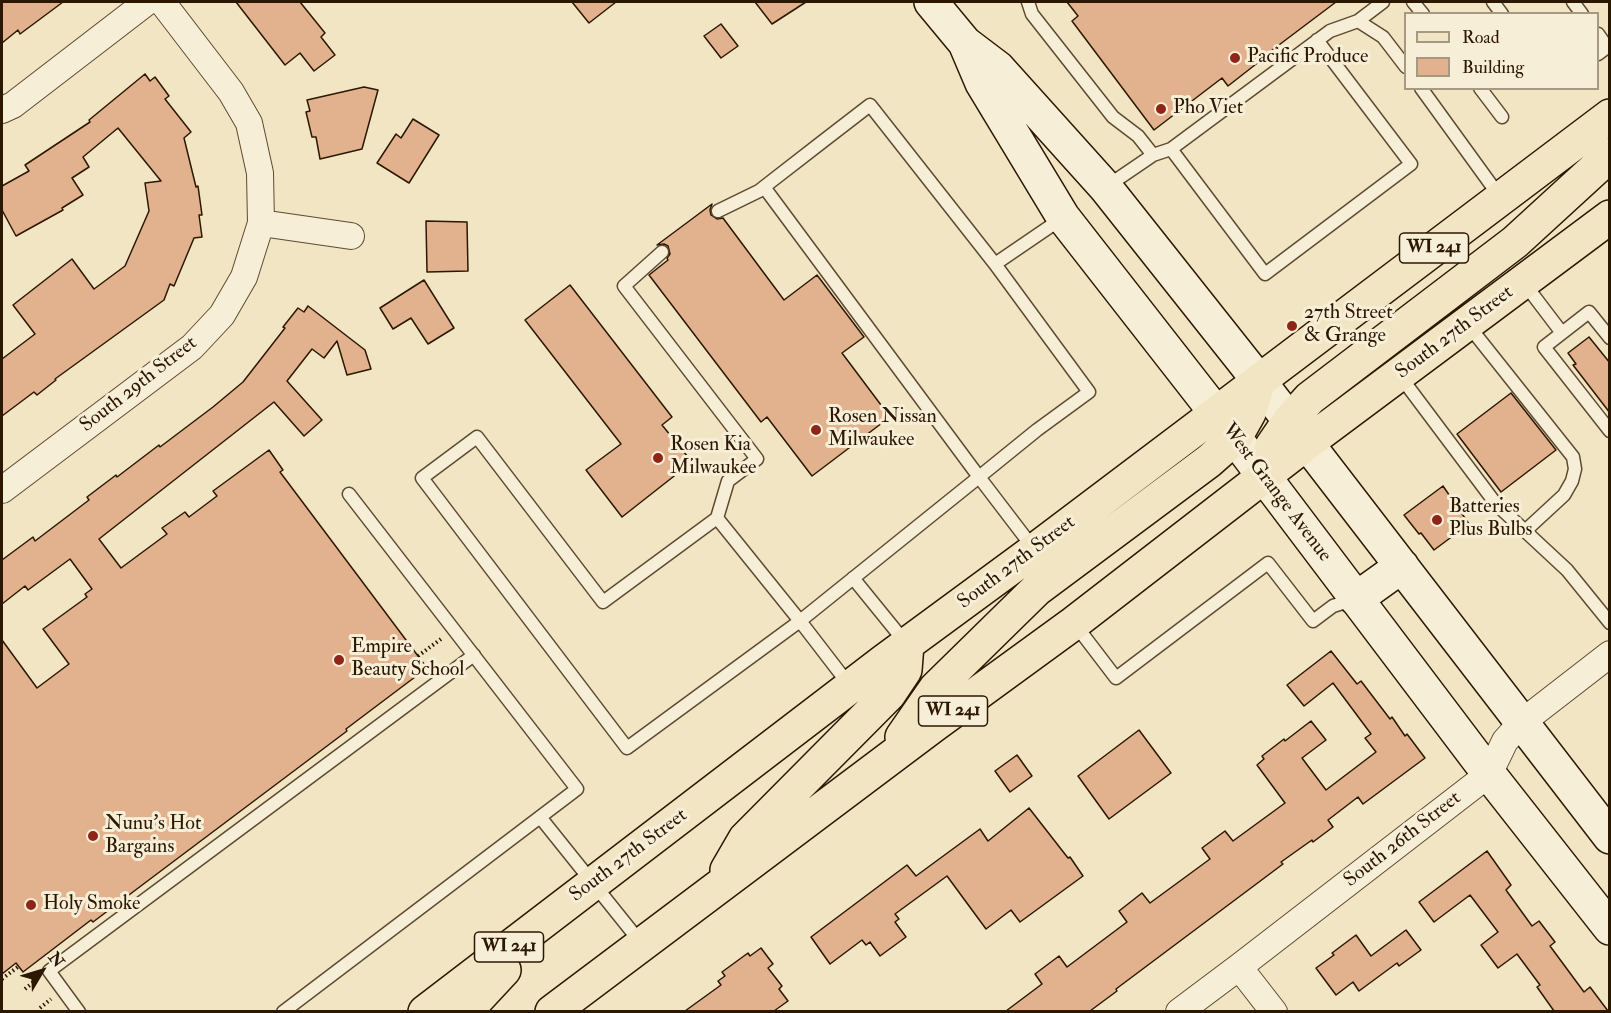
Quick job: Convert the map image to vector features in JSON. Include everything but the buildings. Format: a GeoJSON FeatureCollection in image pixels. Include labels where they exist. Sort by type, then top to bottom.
{"type":"FeatureCollection","features":[{"type":"Feature","properties":{"kind":"main road","name":"WI 241"},"geometry":{"type":"LineString","coordinates":[[1259,381],[1610,116]]}},
{"type":"Feature","properties":{"kind":"main road"},"geometry":{"type":"LineString","coordinates":[[1298,432],[1310,398],[1515,242],[1610,155]]}},
{"type":"Feature","properties":{"kind":"main road","name":"South 27th Street"},"geometry":{"type":"LineString","coordinates":[[552,1011],[1074,623],[1264,477],[1298,432],[1400,375],[1610,217]]}},
{"type":"Feature","properties":{"kind":"main road"},"geometry":{"type":"LineString","coordinates":[[886,761],[936,688],[1037,589],[1209,461],[1225,426],[1249,413],[1259,381]]}},
{"type":"Feature","properties":{"kind":"main road","name":"South 27th Street"},"geometry":{"type":"LineString","coordinates":[[424,1011],[850,687],[1035,550],[1225,426]]}},
{"type":"Feature","properties":{"kind":"main road"},"geometry":{"type":"LineString","coordinates":[[715,889],[745,839],[889,694],[905,670],[907,644]]}},
{"type":"Feature","properties":{"kind":"main road"},"geometry":{"type":"LineString","coordinates":[[465,1011],[494,982],[557,910]]}},
{"type":"Feature","properties":{"kind":"street"},"geometry":{"type":"LineString","coordinates":[[2,110],[13,105],[147,2]]}},
{"type":"Feature","properties":{"kind":"street","name":"South 29th Street"},"geometry":{"type":"LineString","coordinates":[[2,490],[192,347],[222,315],[244,277],[261,223],[260,173],[249,123],[231,92],[162,2]]}},
{"type":"Feature","properties":{"kind":"street","name":"West Grange Avenue"},"geometry":{"type":"LineString","coordinates":[[939,7],[965,44],[982,83],[1063,217],[1489,774],[1610,928]]}},
{"type":"Feature","properties":{"kind":"street","name":"West Grange Avenue"},"geometry":{"type":"LineString","coordinates":[[965,44],[998,68],[1106,188],[1259,381],[1610,837]]}},
{"type":"Feature","properties":{"kind":"street"},"geometry":{"type":"LineString","coordinates":[[1063,217],[1106,188]]}},
{"type":"Feature","properties":{"kind":"street"},"geometry":{"type":"LineString","coordinates":[[261,223],[351,236]]}},
{"type":"Feature","properties":{"kind":"street"},"geometry":{"type":"LineString","coordinates":[[1356,599],[1402,566]]}},
{"type":"Feature","properties":{"kind":"street","name":"South 26th Street"},"geometry":{"type":"LineString","coordinates":[[1179,1011],[1489,774],[1505,741],[1521,723],[1610,654]]}},
{"type":"Feature","properties":{"kind":"street"},"geometry":{"type":"LineString","coordinates":[[1239,967],[1274,1011]]}},
{"type":"Feature","properties":{"kind":"lane"},"geometry":{"type":"LineString","coordinates":[[1028,2],[1032,14],[1113,117],[1138,136],[1153,155]]}},
{"type":"Feature","properties":{"kind":"lane"},"geometry":{"type":"LineString","coordinates":[[1106,188],[1153,155],[1171,149],[1330,31],[1358,21],[1383,2]]}},
{"type":"Feature","properties":{"kind":"lane"},"geometry":{"type":"LineString","coordinates":[[1358,21],[1383,36],[1404,64]]}},
{"type":"Feature","properties":{"kind":"lane"},"geometry":{"type":"LineString","coordinates":[[1171,149],[1265,274],[1411,164],[1317,40]]}},
{"type":"Feature","properties":{"kind":"lane"},"geometry":{"type":"LineString","coordinates":[[1422,90],[1501,198]]}},
{"type":"Feature","properties":{"kind":"lane"},"geometry":{"type":"LineString","coordinates":[[1482,90],[1502,117]]}},
{"type":"Feature","properties":{"kind":"lane"},"geometry":{"type":"LineString","coordinates":[[662,252],[624,286],[757,459],[728,481],[717,518],[603,603],[477,437],[422,478],[627,748],[800,621],[1037,430],[1089,392],[995,264],[870,105],[759,191],[718,212]]}},
{"type":"Feature","properties":{"kind":"lane"},"geometry":{"type":"LineString","coordinates":[[764,187],[1035,550]]}},
{"type":"Feature","properties":{"kind":"lane"},"geometry":{"type":"LineString","coordinates":[[995,264],[1063,217]]}},
{"type":"Feature","properties":{"kind":"lane"},"geometry":{"type":"LineString","coordinates":[[1523,282],[1562,333]]}},
{"type":"Feature","properties":{"kind":"lane"},"geometry":{"type":"LineString","coordinates":[[1610,338],[1589,312],[1544,347],[1610,431]]}},
{"type":"Feature","properties":{"kind":"lane"},"geometry":{"type":"LineString","coordinates":[[1467,324],[1573,457],[1575,469],[1572,481],[1564,495],[1525,531]]}},
{"type":"Feature","properties":{"kind":"lane"},"geometry":{"type":"LineString","coordinates":[[1400,375],[1496,504],[1567,570],[1610,623]]}},
{"type":"Feature","properties":{"kind":"lane"},"geometry":{"type":"LineString","coordinates":[[283,1011],[577,789],[350,494]]}},
{"type":"Feature","properties":{"kind":"lane"},"geometry":{"type":"LineString","coordinates":[[717,518],[850,687]]}},
{"type":"Feature","properties":{"kind":"lane"},"geometry":{"type":"LineString","coordinates":[[1074,623],[1116,678],[1268,563],[1313,621],[1333,606],[1356,599]]}},
{"type":"Feature","properties":{"kind":"lane"},"geometry":{"type":"LineString","coordinates":[[854,578],[907,644]]}},
{"type":"Feature","properties":{"kind":"lane"},"geometry":{"type":"LineString","coordinates":[[80,1011],[49,971],[474,655]]}},
{"type":"Feature","properties":{"kind":"lane"},"geometry":{"type":"LineString","coordinates":[[540,817],[642,944]]}},
{"type":"Feature","properties":{"kind":"path"},"geometry":{"type":"LineString","coordinates":[[418,656],[454,629]]}},
{"type":"Feature","properties":{"kind":"path"},"geometry":{"type":"LineString","coordinates":[[2,979],[19,966]]}},
{"type":"Feature","properties":{"kind":"place","name":"Pacific Produce"},"geometry":{"type":"Point","coordinates":[1235,58]}},
{"type":"Feature","properties":{"kind":"place","name":"Pho Viet"},"geometry":{"type":"Point","coordinates":[1161,109]}},
{"type":"Feature","properties":{"kind":"place","name":"27th Street & Grange"},"geometry":{"type":"Point","coordinates":[1292,326]}},
{"type":"Feature","properties":{"kind":"place","name":"Rosen Nissan Milwaukee"},"geometry":{"type":"Point","coordinates":[816,430]}},
{"type":"Feature","properties":{"kind":"place","name":"Rosen Kia Milwaukee"},"geometry":{"type":"Point","coordinates":[658,458]}},
{"type":"Feature","properties":{"kind":"place","name":"Batteries Plus Bulbs"},"geometry":{"type":"Point","coordinates":[1437,520]}},
{"type":"Feature","properties":{"kind":"place","name":"Empire Beauty School"},"geometry":{"type":"Point","coordinates":[339,660]}},
{"type":"Feature","properties":{"kind":"place","name":"Nunu's Hot Bargains"},"geometry":{"type":"Point","coordinates":[93,836]}},
{"type":"Feature","properties":{"kind":"place","name":"Holy Smoke"},"geometry":{"type":"Point","coordinates":[31,905]}}]}
